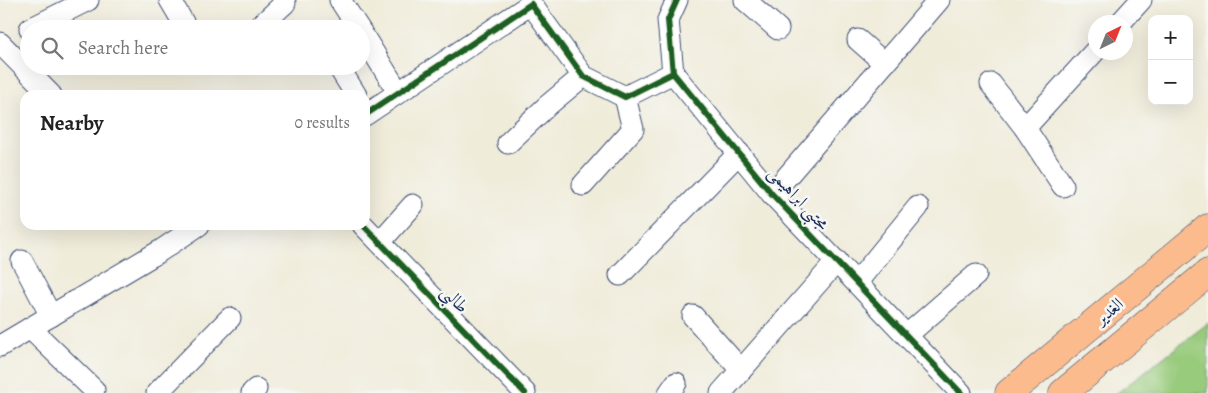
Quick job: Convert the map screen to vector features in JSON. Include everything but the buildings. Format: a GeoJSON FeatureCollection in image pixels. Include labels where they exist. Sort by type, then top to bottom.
{"type":"FeatureCollection","features":[{"type":"Feature","properties":{"kind":"main road","name":"الغدیر"},"geometry":{"type":"LineString","coordinates":[[1009,393],[1208,228]]}},
{"type":"Feature","properties":{"kind":"main road","name":"الغدیر"},"geometry":{"type":"LineString","coordinates":[[1064,393],[1208,273]]}},
{"type":"Feature","properties":{"kind":"street"},"geometry":{"type":"LineString","coordinates":[[47,20],[88,0]]}},
{"type":"Feature","properties":{"kind":"street"},"geometry":{"type":"LineString","coordinates":[[170,0],[182,20]]}},
{"type":"Feature","properties":{"kind":"street"},"geometry":{"type":"LineString","coordinates":[[340,0],[353,20]]}},
{"type":"Feature","properties":{"kind":"street"},"geometry":{"type":"LineString","coordinates":[[625,97],[673,73],[668,20],[677,0]]}},
{"type":"Feature","properties":{"kind":"street"},"geometry":{"type":"LineString","coordinates":[[745,0],[778,29]]}},
{"type":"Feature","properties":{"kind":"street"},"geometry":{"type":"LineString","coordinates":[[772,194],[939,0]]}},
{"type":"Feature","properties":{"kind":"street"},"geometry":{"type":"LineString","coordinates":[[1127,15],[1141,0]]}},
{"type":"Feature","properties":{"kind":"street"},"geometry":{"type":"LineString","coordinates":[[266,20],[286,1]]}},
{"type":"Feature","properties":{"kind":"street"},"geometry":{"type":"LineString","coordinates":[[370,110],[531,4],[583,76],[625,97]]}},
{"type":"Feature","properties":{"kind":"street"},"geometry":{"type":"LineString","coordinates":[[20,33],[0,43],[20,63]]}},
{"type":"Feature","properties":{"kind":"street"},"geometry":{"type":"LineString","coordinates":[[858,40],[884,63]]}},
{"type":"Feature","properties":{"kind":"street"},"geometry":{"type":"LineString","coordinates":[[370,46],[398,92]]}},
{"type":"Feature","properties":{"kind":"street"},"geometry":{"type":"LineString","coordinates":[[1025,128],[1088,59]]}},
{"type":"Feature","properties":{"kind":"street","name":"مجتبی ابراهیمی"},"geometry":{"type":"LineString","coordinates":[[673,73],[772,194],[961,393]]}},
{"type":"Feature","properties":{"kind":"street"},"geometry":{"type":"LineString","coordinates":[[31,75],[46,90]]}},
{"type":"Feature","properties":{"kind":"street"},"geometry":{"type":"LineString","coordinates":[[344,75],[353,90]]}},
{"type":"Feature","properties":{"kind":"street"},"geometry":{"type":"LineString","coordinates":[[508,143],[547,106],[583,76]]}},
{"type":"Feature","properties":{"kind":"street"},"geometry":{"type":"LineString","coordinates":[[991,84],[1025,128],[1063,186]]}},
{"type":"Feature","properties":{"kind":"street"},"geometry":{"type":"LineString","coordinates":[[583,184],[632,129],[625,97]]}},
{"type":"Feature","properties":{"kind":"street"},"geometry":{"type":"LineString","coordinates":[[620,275],[739,153]]}},
{"type":"Feature","properties":{"kind":"street"},"geometry":{"type":"LineString","coordinates":[[380,242],[413,205]]}},
{"type":"Feature","properties":{"kind":"street"},"geometry":{"type":"LineString","coordinates":[[857,282],[918,207]]}},
{"type":"Feature","properties":{"kind":"street"},"geometry":{"type":"LineString","coordinates":[[0,346],[185,230]]}},
{"type":"Feature","properties":{"kind":"street","name":"طالبی"},"geometry":{"type":"LineString","coordinates":[[368,230],[525,393]]}},
{"type":"Feature","properties":{"kind":"street"},"geometry":{"type":"LineString","coordinates":[[22,261],[50,316]]}},
{"type":"Feature","properties":{"kind":"street"},"geometry":{"type":"LineString","coordinates":[[721,393],[837,261]]}},
{"type":"Feature","properties":{"kind":"street"},"geometry":{"type":"LineString","coordinates":[[907,335],[976,274]]}},
{"type":"Feature","properties":{"kind":"street"},"geometry":{"type":"LineString","coordinates":[[693,316],[742,370]]}},
{"type":"Feature","properties":{"kind":"street"},"geometry":{"type":"LineString","coordinates":[[157,393],[230,318]]}},
{"type":"Feature","properties":{"kind":"street"},"geometry":{"type":"LineString","coordinates":[[30,328],[94,390]]}},
{"type":"Feature","properties":{"kind":"green space"},"geometry":{"type":"Polygon","coordinates":[[[1208,323],[1208,393],[1117,393],[1208,323]]]}},
{"type":"Feature","properties":{"kind":"cycle path"},"geometry":{"type":"LineString","coordinates":[[677,0],[668,20],[673,73],[772,194],[961,393]]}},
{"type":"Feature","properties":{"kind":"cycle path"},"geometry":{"type":"LineString","coordinates":[[370,112],[531,4],[583,76],[625,97],[673,73]]}},
{"type":"Feature","properties":{"kind":"cycle path"},"geometry":{"type":"LineString","coordinates":[[368,230],[525,393]]}}]}
